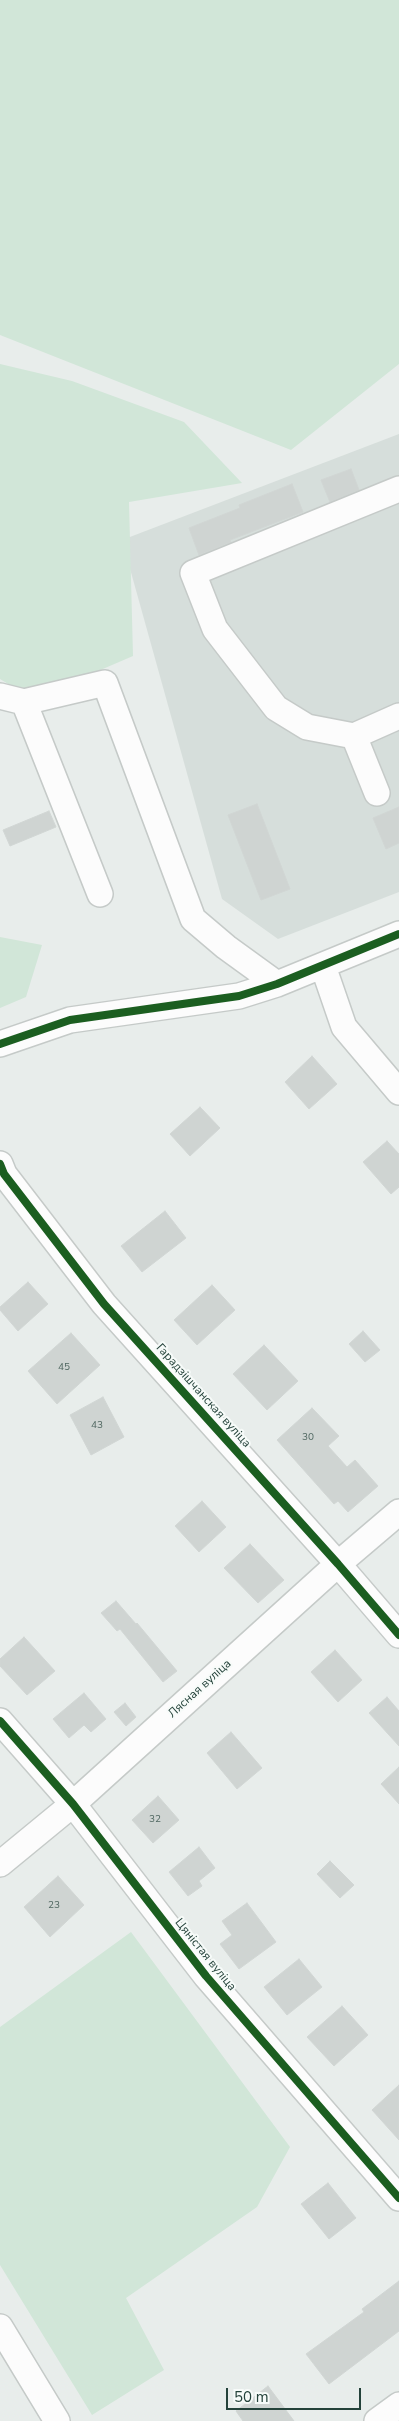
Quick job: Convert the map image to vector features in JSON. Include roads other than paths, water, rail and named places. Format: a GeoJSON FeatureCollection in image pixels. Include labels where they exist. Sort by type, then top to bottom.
{"type":"FeatureCollection","features":[{"type":"Feature","properties":{"kind":"street"},"geometry":{"type":"LineString","coordinates":[[399,489],[193,573],[214,629],[276,708],[307,728],[354,736],[399,716]]}},
{"type":"Feature","properties":{"kind":"street"},"geometry":{"type":"LineString","coordinates":[[0,696],[24,702],[105,683],[193,919],[226,947],[278,984]]}},
{"type":"Feature","properties":{"kind":"street"},"geometry":{"type":"LineString","coordinates":[[24,702],[100,894]]}},
{"type":"Feature","properties":{"kind":"street"},"geometry":{"type":"LineString","coordinates":[[354,736],[377,793]]}},
{"type":"Feature","properties":{"kind":"street"},"geometry":{"type":"LineString","coordinates":[[0,1044],[70,1020],[239,996],[278,984],[399,934]]}},
{"type":"Feature","properties":{"kind":"street"},"geometry":{"type":"LineString","coordinates":[[323,966],[344,1027],[399,1092]]}},
{"type":"Feature","properties":{"kind":"street","name":"Гарадзішчанская вуліца"},"geometry":{"type":"LineString","coordinates":[[0,1164],[4,1174],[104,1304],[338,1564],[399,1635]]}},
{"type":"Feature","properties":{"kind":"street","name":"Лясная вуліца"},"geometry":{"type":"LineString","coordinates":[[0,1864],[73,1804],[338,1564],[399,1512]]}},
{"type":"Feature","properties":{"kind":"street","name":"Цяністая вуліца"},"geometry":{"type":"LineString","coordinates":[[0,1721],[73,1804],[206,1976],[399,2198]]}},
{"type":"Feature","properties":{"kind":"street"},"geometry":{"type":"LineString","coordinates":[[0,2327],[57,2421]]}},
{"type":"Feature","properties":{"kind":"street"},"geometry":{"type":"LineString","coordinates":[[377,2421],[399,2405]]}}]}
